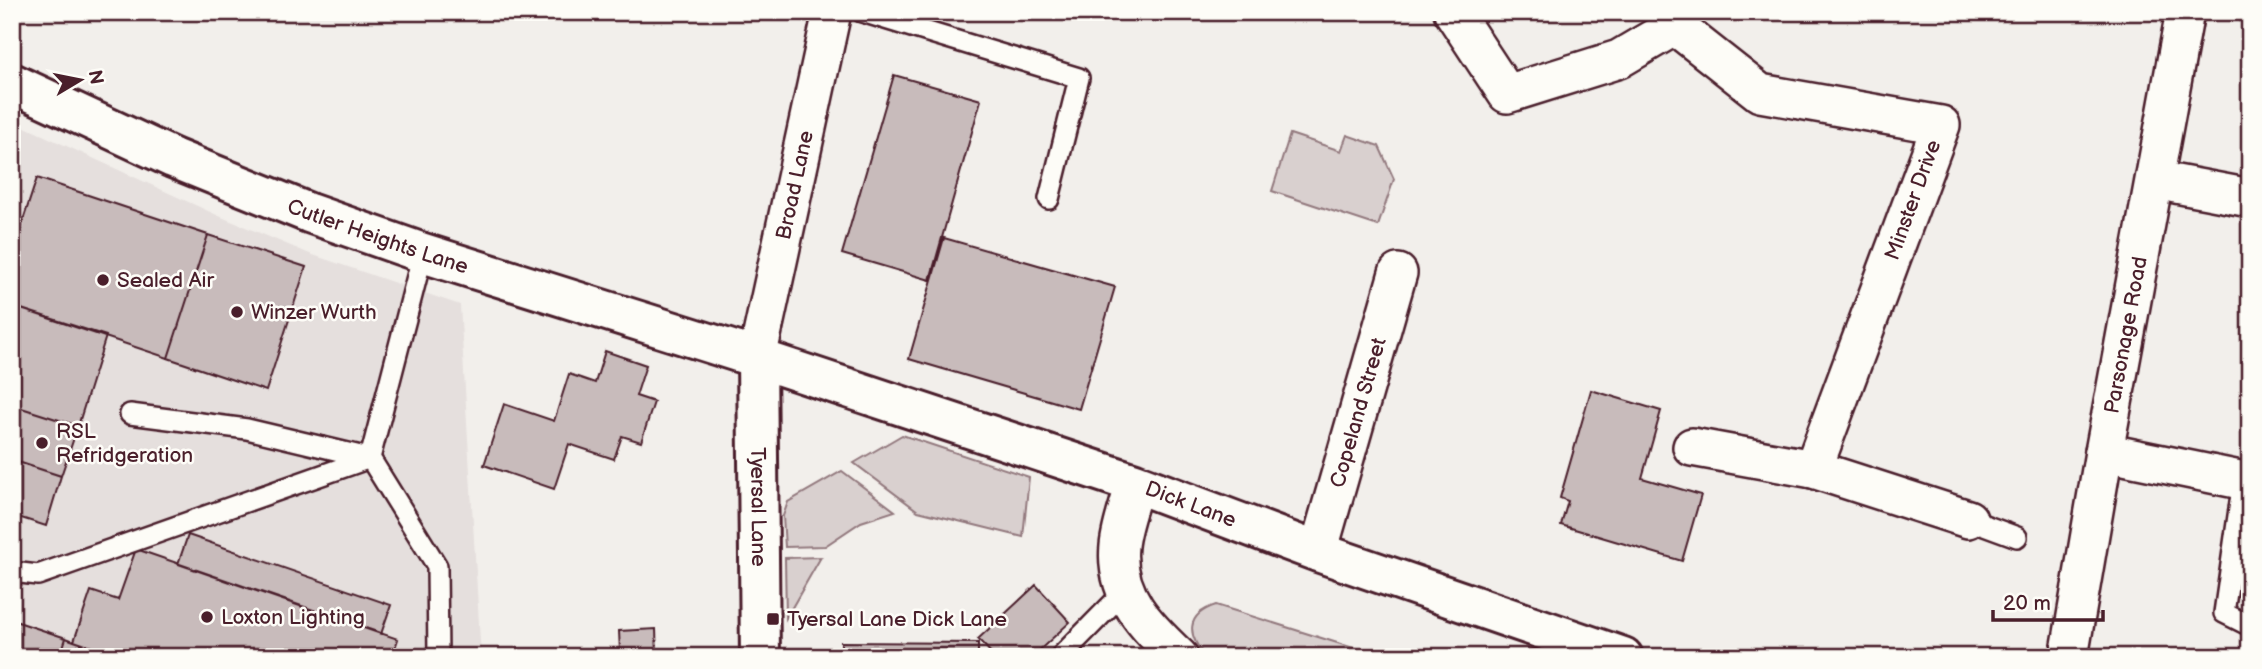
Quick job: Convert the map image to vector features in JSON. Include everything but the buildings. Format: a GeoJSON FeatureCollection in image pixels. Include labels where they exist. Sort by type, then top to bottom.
{"type":"FeatureCollection","features":[{"type":"Feature","properties":{"kind":"street","name":"Broad Lane"},"geometry":{"type":"LineString","coordinates":[[757,358],[832,12]]}},
{"type":"Feature","properties":{"kind":"street"},"geometry":{"type":"LineString","coordinates":[[1452,12],[1507,94],[1619,59],[1679,19]]}},
{"type":"Feature","properties":{"kind":"street","name":"Parsonage Road"},"geometry":{"type":"LineString","coordinates":[[2069,657],[2185,12]]}},
{"type":"Feature","properties":{"kind":"street","name":"Minster Drive"},"geometry":{"type":"LineString","coordinates":[[1679,19],[1760,93],[1941,125],[1813,469]]}},
{"type":"Feature","properties":{"kind":"street","name":"Cutler Heights Lane"},"geometry":{"type":"LineString","coordinates":[[12,83],[173,158],[309,213],[423,253],[757,358]]}},
{"type":"Feature","properties":{"kind":"street"},"geometry":{"type":"LineString","coordinates":[[2155,180],[2250,198]]}},
{"type":"Feature","properties":{"kind":"street","name":"Copeland Street"},"geometry":{"type":"LineString","coordinates":[[1318,552],[1398,273]]}},
{"type":"Feature","properties":{"kind":"street","name":"Dick Lane"},"geometry":{"type":"LineString","coordinates":[[757,358],[1135,483],[1318,552],[1623,657]]}},
{"type":"Feature","properties":{"kind":"street","name":"Tyersal Lane"},"geometry":{"type":"LineString","coordinates":[[757,358],[760,657]]}},
{"type":"Feature","properties":{"kind":"street"},"geometry":{"type":"LineString","coordinates":[[1692,447],[1813,469],[1968,519]]}},
{"type":"Feature","properties":{"kind":"street"},"geometry":{"type":"LineString","coordinates":[[2104,452],[2247,482]]}},
{"type":"Feature","properties":{"kind":"street"},"geometry":{"type":"LineString","coordinates":[[1135,483],[1119,546],[1119,569],[1135,612],[1179,657]]}},
{"type":"Feature","properties":{"kind":"lane"},"geometry":{"type":"LineString","coordinates":[[862,12],[1079,78],[1049,199]]}},
{"type":"Feature","properties":{"kind":"lane"},"geometry":{"type":"LineString","coordinates":[[370,458],[423,253]]}},
{"type":"Feature","properties":{"kind":"lane"},"geometry":{"type":"LineString","coordinates":[[130,414],[247,429],[370,458],[437,566],[438,657]]}},
{"type":"Feature","properties":{"kind":"lane"},"geometry":{"type":"LineString","coordinates":[[12,572],[38,575],[370,458]]}},
{"type":"Feature","properties":{"kind":"lane"},"geometry":{"type":"LineString","coordinates":[[2247,482],[2224,613],[2250,625]]}},
{"type":"Feature","properties":{"kind":"lane"},"geometry":{"type":"LineString","coordinates":[[1968,519],[2017,537]]}},
{"type":"Feature","properties":{"kind":"lane"},"geometry":{"type":"LineString","coordinates":[[1060,657],[1125,591]]}},
{"type":"Feature","properties":{"kind":"shaded area"},"geometry":{"type":"Polygon","coordinates":[[[12,121],[219,216],[310,254],[460,305],[481,657],[12,657],[12,121]]]}},
{"type":"Feature","properties":{"kind":"shaded area"},"geometry":{"type":"Polygon","coordinates":[[[1290,134],[1341,151],[1347,135],[1379,146],[1394,179],[1378,226],[1272,191],[1290,134]]]}},
{"type":"Feature","properties":{"kind":"shaded area"},"geometry":{"type":"Polygon","coordinates":[[[902,435],[1029,477],[1023,537],[918,511],[854,463],[902,435]]]}},
{"type":"Feature","properties":{"kind":"shaded area"},"geometry":{"type":"Polygon","coordinates":[[[842,471],[895,511],[861,522],[825,546],[785,547],[783,516],[788,502],[842,471]]]}},
{"type":"Feature","properties":{"kind":"shaded area"},"geometry":{"type":"Polygon","coordinates":[[[821,557],[786,618],[785,558],[821,557]]]}},
{"type":"Feature","properties":{"kind":"shaded area"},"geometry":{"type":"Polygon","coordinates":[[[1216,605],[1382,657],[1206,657],[1195,641],[1192,626],[1199,614],[1216,605]]]}},
{"type":"Feature","properties":{"kind":"place","name":"Sealed Air"},"geometry":{"type":"Point","coordinates":[103,280]}},
{"type":"Feature","properties":{"kind":"place","name":"Winzer Wurth"},"geometry":{"type":"Point","coordinates":[237,312]}},
{"type":"Feature","properties":{"kind":"place","name":"RSL Refridgeration"},"geometry":{"type":"Point","coordinates":[42,443]}},
{"type":"Feature","properties":{"kind":"place","name":"Loxton Lighting"},"geometry":{"type":"Point","coordinates":[207,617]}},
{"type":"Feature","properties":{"kind":"place","name":"Tyersal Lane Dick Lane"},"geometry":{"type":"Point","coordinates":[773,619]}}]}
